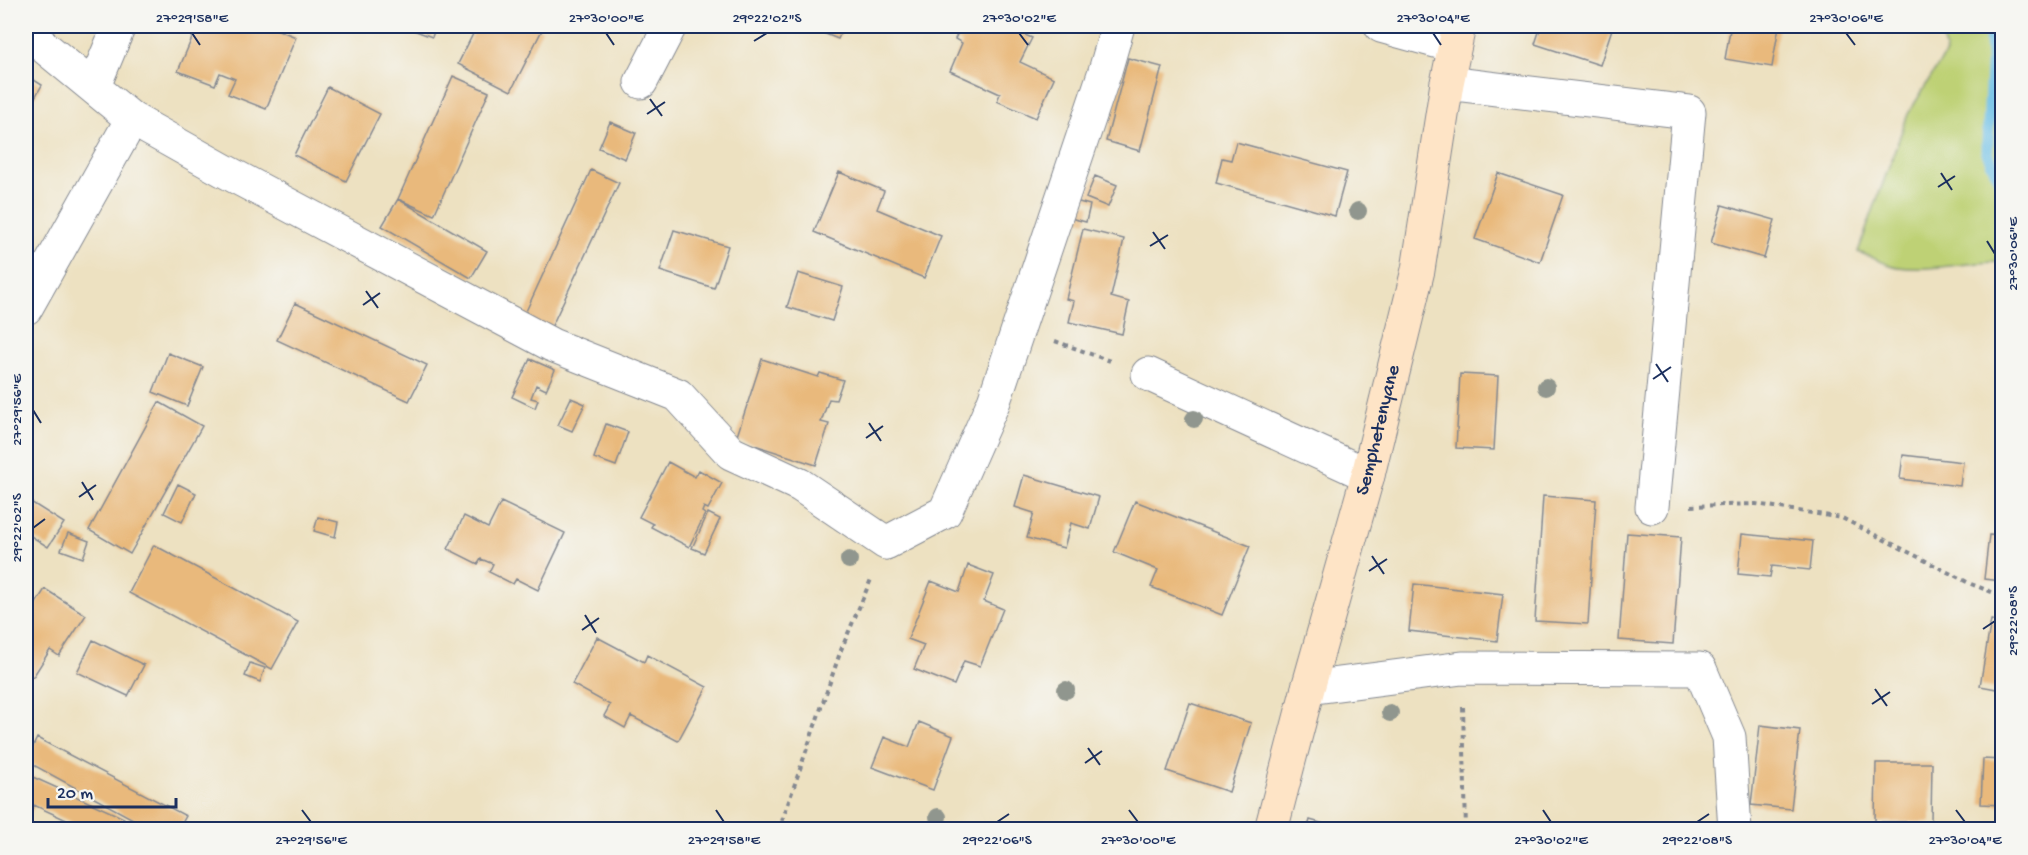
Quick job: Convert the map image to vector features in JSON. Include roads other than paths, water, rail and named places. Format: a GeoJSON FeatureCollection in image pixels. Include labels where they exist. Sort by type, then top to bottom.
{"type":"FeatureCollection","features":[{"type":"Feature","properties":{"kind":"main road","name":"Semphetenyane"},"geometry":{"type":"LineString","coordinates":[[1271,830],[1368,474],[1418,270],[1456,36]]}},
{"type":"Feature","properties":{"kind":"street"},"geometry":{"type":"LineString","coordinates":[[94,86],[119,26]]}},
{"type":"Feature","properties":{"kind":"street"},"geometry":{"type":"LineString","coordinates":[[641,82],[670,26]]}},
{"type":"Feature","properties":{"kind":"street"},"geometry":{"type":"LineString","coordinates":[[26,32],[132,118],[223,170],[552,345],[678,395],[731,453],[800,485],[886,543],[945,512],[993,401],[1019,328],[1106,71],[1118,26]]}},
{"type":"Feature","properties":{"kind":"street"},"geometry":{"type":"LineString","coordinates":[[1381,26],[1456,36]]}},
{"type":"Feature","properties":{"kind":"street"},"geometry":{"type":"LineString","coordinates":[[1447,83],[1689,112],[1652,507]]}},
{"type":"Feature","properties":{"kind":"street"},"geometry":{"type":"LineString","coordinates":[[26,308],[132,118]]}},
{"type":"Feature","properties":{"kind":"street"},"geometry":{"type":"LineString","coordinates":[[1148,374],[1368,474]]}},
{"type":"Feature","properties":{"kind":"street"},"geometry":{"type":"LineString","coordinates":[[1308,688],[1462,668],[1700,669],[1729,737],[1735,830]]}},
{"type":"Feature","properties":{"kind":"waterway"},"geometry":{"type":"LineString","coordinates":[[1990,26],[1992,61],[1987,152],[2002,185]]}}]}
